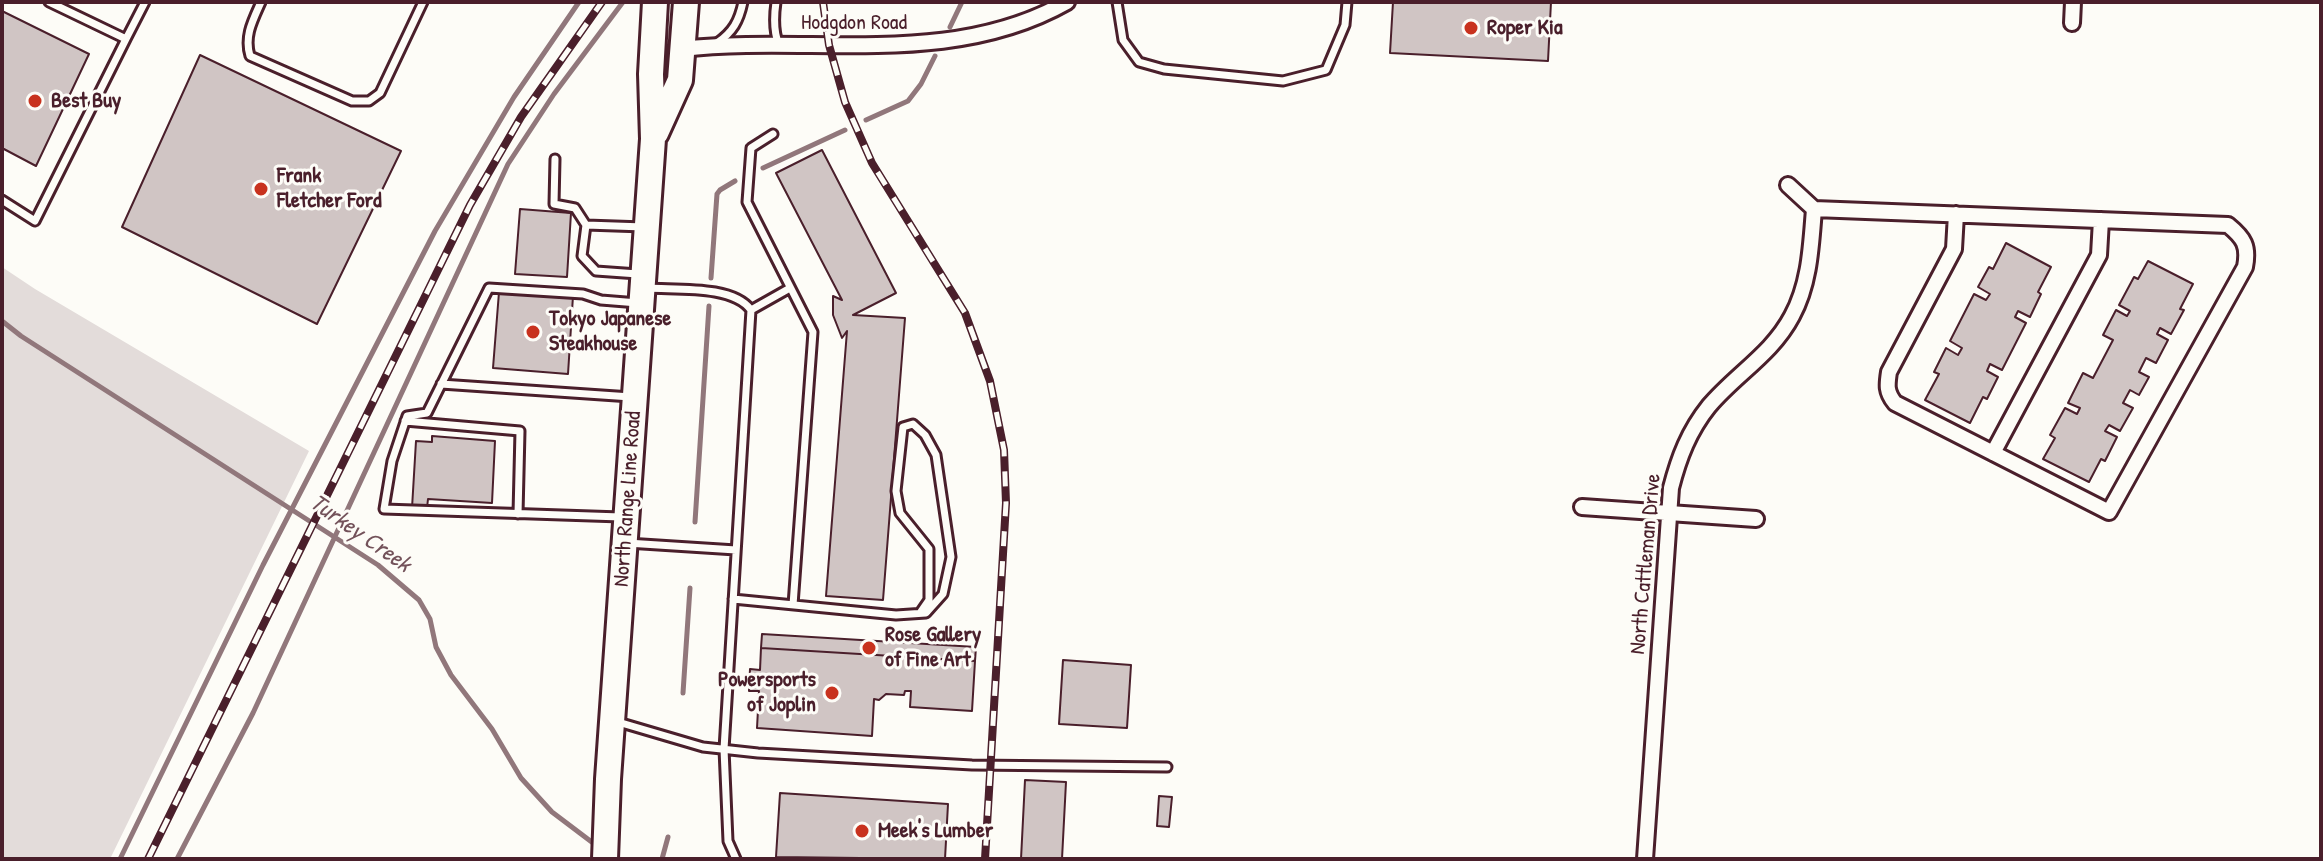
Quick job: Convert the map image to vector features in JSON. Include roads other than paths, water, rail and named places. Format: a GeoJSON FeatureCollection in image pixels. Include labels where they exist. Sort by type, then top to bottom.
{"type":"FeatureCollection","features":[{"type":"Feature","properties":{"kind":"main road","name":"North Range Line Road"},"geometry":{"type":"LineString","coordinates":[[605,859],[653,139],[651,74],[655,2]]}},
{"type":"Feature","properties":{"kind":"main road","name":"North Range Line Road"},"geometry":{"type":"LineString","coordinates":[[653,139],[680,80],[686,2]]}},
{"type":"Feature","properties":{"kind":"street","name":"Hodgdon Road"},"geometry":{"type":"LineString","coordinates":[[682,49],[716,45],[898,45],[953,41],[1000,30],[1067,2]]}},
{"type":"Feature","properties":{"kind":"street"},"geometry":{"type":"LineString","coordinates":[[2072,23],[2073,2]]}},
{"type":"Feature","properties":{"kind":"street"},"geometry":{"type":"LineString","coordinates":[[1788,185],[1814,209],[1956,214],[2228,225],[2238,233],[2246,246],[2245,267],[2109,512],[1895,403],[1889,395],[1889,372],[1954,249],[1956,214]]}},
{"type":"Feature","properties":{"kind":"street","name":"North Cattleman Drive"},"geometry":{"type":"LineString","coordinates":[[1645,859],[1671,488],[1680,455],[1692,429],[1711,404],[1776,342],[1793,316],[1806,276],[1814,209]]}},
{"type":"Feature","properties":{"kind":"street"},"geometry":{"type":"LineString","coordinates":[[1993,453],[2099,255],[2101,220]]}},
{"type":"Feature","properties":{"kind":"street"},"geometry":{"type":"LineString","coordinates":[[1582,507],[1756,519]]}},
{"type":"Feature","properties":{"kind":"lane"},"geometry":{"type":"LineString","coordinates":[[49,2],[126,39]]}},
{"type":"Feature","properties":{"kind":"lane"},"geometry":{"type":"LineString","coordinates":[[2,200],[35,221],[145,2]]}},
{"type":"Feature","properties":{"kind":"lane"},"geometry":{"type":"LineString","coordinates":[[261,2],[249,29],[247,46],[250,56],[352,101],[369,101],[380,93],[423,2]]}},
{"type":"Feature","properties":{"kind":"lane"},"geometry":{"type":"LineString","coordinates":[[716,45],[730,34],[740,20],[743,2]]}},
{"type":"Feature","properties":{"kind":"lane"},"geometry":{"type":"LineString","coordinates":[[776,2],[774,17],[779,45]]}},
{"type":"Feature","properties":{"kind":"lane"},"geometry":{"type":"LineString","coordinates":[[1117,2],[1123,40],[1139,62],[1164,69],[1283,81],[1326,70],[1345,25],[1347,2]]}},
{"type":"Feature","properties":{"kind":"lane"},"geometry":{"type":"LineString","coordinates":[[773,134],[751,148],[747,202],[813,332],[793,605]]}},
{"type":"Feature","properties":{"kind":"lane"},"geometry":{"type":"LineString","coordinates":[[555,159],[554,204],[575,208],[586,225],[582,256],[596,271],[643,289]]}},
{"type":"Feature","properties":{"kind":"lane"},"geometry":{"type":"LineString","coordinates":[[586,225],[647,228]]}},
{"type":"Feature","properties":{"kind":"lane"},"geometry":{"type":"LineString","coordinates":[[627,518],[384,509],[392,461],[407,416],[427,413],[489,288],[583,294],[601,300],[643,289],[727,293],[745,301],[751,310],[724,749],[728,841],[736,859]]}},
{"type":"Feature","properties":{"kind":"lane"},"geometry":{"type":"LineString","coordinates":[[751,310],[790,288]]}},
{"type":"Feature","properties":{"kind":"lane"},"geometry":{"type":"LineString","coordinates":[[441,384],[635,397]]}},
{"type":"Feature","properties":{"kind":"lane"},"geometry":{"type":"LineString","coordinates":[[405,421],[520,431],[518,514]]}},
{"type":"Feature","properties":{"kind":"lane"},"geometry":{"type":"LineString","coordinates":[[733,599],[896,615],[926,613],[943,594],[951,557],[936,455],[925,435],[913,424],[903,427],[896,491],[900,513],[929,549],[929,600],[920,613]]}},
{"type":"Feature","properties":{"kind":"lane"},"geometry":{"type":"LineString","coordinates":[[625,543],[736,550]]}},
{"type":"Feature","properties":{"kind":"lane"},"geometry":{"type":"LineString","coordinates":[[612,720],[703,747],[724,749],[972,765],[1167,767]]}},
{"type":"Feature","properties":{"kind":"waterway"},"geometry":{"type":"LineString","coordinates":[[120,859],[263,565],[435,231],[514,97],[579,2]]}},
{"type":"Feature","properties":{"kind":"waterway"},"geometry":{"type":"LineString","coordinates":[[177,859],[253,713],[508,164],[554,94],[623,2]]}},
{"type":"Feature","properties":{"kind":"waterway"},"geometry":{"type":"LineString","coordinates":[[950,27],[962,2]]}},
{"type":"Feature","properties":{"kind":"waterway"},"geometry":{"type":"LineString","coordinates":[[866,120],[908,101],[921,84],[935,56]]}},
{"type":"Feature","properties":{"kind":"waterway"},"geometry":{"type":"LineString","coordinates":[[763,168],[845,130]]}},
{"type":"Feature","properties":{"kind":"waterway"},"geometry":{"type":"LineString","coordinates":[[711,278],[717,194],[735,181]]}},
{"type":"Feature","properties":{"kind":"waterway"},"geometry":{"type":"LineString","coordinates":[[695,522],[709,306]]}},
{"type":"Feature","properties":{"kind":"waterway","name":"Turkey Creek"},"geometry":{"type":"LineString","coordinates":[[2,321],[378,565],[419,600],[430,619],[436,647],[451,675],[492,729],[521,778],[552,812],[597,846]]}},
{"type":"Feature","properties":{"kind":"waterway"},"geometry":{"type":"LineString","coordinates":[[683,693],[690,588]]}},
{"type":"Feature","properties":{"kind":"waterway"},"geometry":{"type":"LineString","coordinates":[[662,859],[668,837]]}},
{"type":"Feature","properties":{"kind":"railway"},"geometry":{"type":"LineString","coordinates":[[148,859],[470,205],[521,117],[602,2]]}},
{"type":"Feature","properties":{"kind":"railway"},"geometry":{"type":"LineString","coordinates":[[823,2],[829,45],[845,102],[872,163],[965,313],[990,381],[1004,450],[1006,503],[985,859]]}},
{"type":"Feature","properties":{"kind":"place","name":"Roper Kia"},"geometry":{"type":"Point","coordinates":[1471,28]}},
{"type":"Feature","properties":{"kind":"place","name":"Best Buy"},"geometry":{"type":"Point","coordinates":[35,101]}},
{"type":"Feature","properties":{"kind":"place","name":"Frank Fletcher Ford"},"geometry":{"type":"Point","coordinates":[261,189]}},
{"type":"Feature","properties":{"kind":"place","name":"Tokyo Japanese Steakhouse"},"geometry":{"type":"Point","coordinates":[533,332]}},
{"type":"Feature","properties":{"kind":"place","name":"Rose Gallery of Fine Art"},"geometry":{"type":"Point","coordinates":[869,648]}},
{"type":"Feature","properties":{"kind":"place","name":"Powersports of Joplin"},"geometry":{"type":"Point","coordinates":[832,693]}},
{"type":"Feature","properties":{"kind":"place","name":"Meek's Lumber"},"geometry":{"type":"Point","coordinates":[862,831]}}]}
